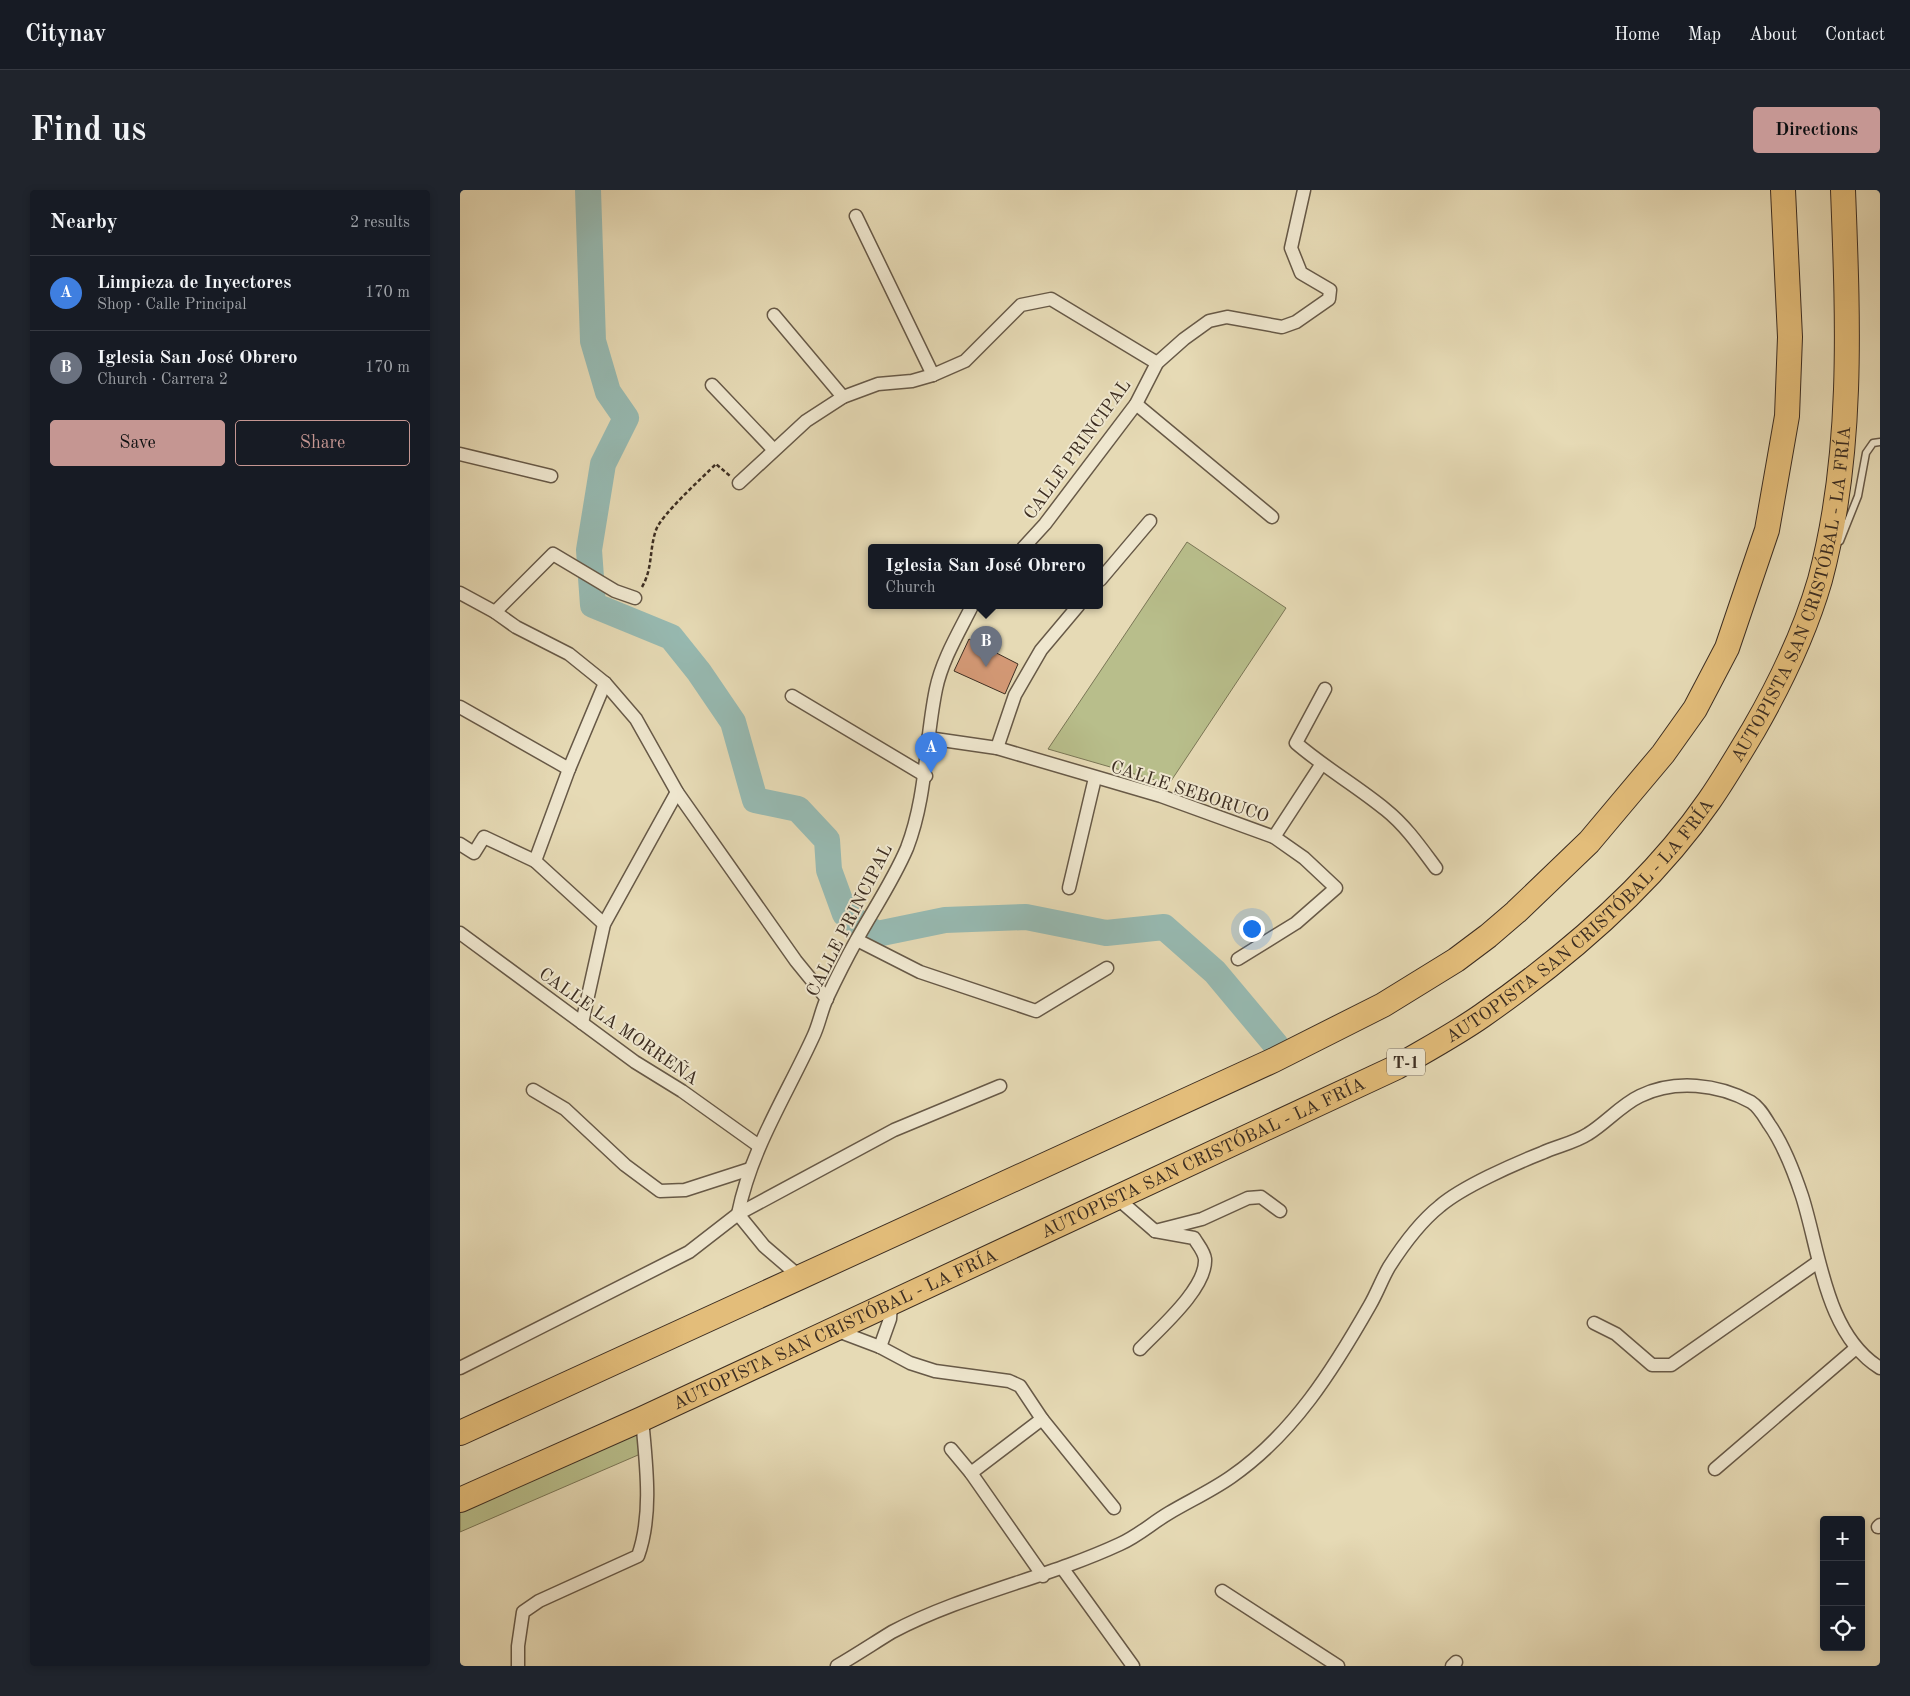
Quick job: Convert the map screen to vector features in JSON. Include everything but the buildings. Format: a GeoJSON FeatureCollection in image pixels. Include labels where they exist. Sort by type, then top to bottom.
{"type":"FeatureCollection","features":[{"type":"Feature","properties":{"kind":"highway"},"geometry":{"type":"LineString","coordinates":[[460,1433],[1274,1060],[1383,1006],[1456,960],[1516,912],[1589,842],[1663,754],[1695,710],[1727,648],[1767,530],[1788,406],[1790,337],[1783,190]]}},
{"type":"Feature","properties":{"kind":"highway","name":"AUTOPISTA SAN CRISTÓBAL - LA FRÍA"},"geometry":{"type":"LineString","coordinates":[[460,1500],[642,1419],[1397,1067],[1482,1016],[1603,920],[1677,841],[1708,803],[1738,757],[1784,673],[1826,575],[1829,538],[1842,446],[1848,320],[1843,190]]}},
{"type":"Feature","properties":{"kind":"street","name":"CALLE PRINCIPAL"},"geometry":{"type":"LineString","coordinates":[[1027,544],[1045,524],[1136,404],[1157,363],[1209,321],[1227,317],[1282,327],[1296,322],[1330,299],[1330,290],[1301,273],[1291,248],[1304,190]]}},
{"type":"Feature","properties":{"kind":"street"},"geometry":{"type":"LineString","coordinates":[[856,216],[933,375]]}},
{"type":"Feature","properties":{"kind":"street"},"geometry":{"type":"LineString","coordinates":[[739,483],[773,449],[806,421],[843,397],[878,384],[912,381],[933,375],[965,361],[1021,305],[1051,300],[1157,363]]}},
{"type":"Feature","properties":{"kind":"street"},"geometry":{"type":"LineString","coordinates":[[774,314],[843,397]]}},
{"type":"Feature","properties":{"kind":"street"},"geometry":{"type":"LineString","coordinates":[[712,385],[773,449]]}},
{"type":"Feature","properties":{"kind":"street"},"geometry":{"type":"LineString","coordinates":[[1136,404],[1272,517]]}},
{"type":"Feature","properties":{"kind":"street"},"geometry":{"type":"LineString","coordinates":[[460,454],[551,476]]}},
{"type":"Feature","properties":{"kind":"street"},"geometry":{"type":"LineString","coordinates":[[1103,576],[1150,521]]}},
{"type":"Feature","properties":{"kind":"street"},"geometry":{"type":"LineString","coordinates":[[495,612],[553,554],[615,591],[636,598]]}},
{"type":"Feature","properties":{"kind":"street"},"geometry":{"type":"LineString","coordinates":[[460,593],[569,654],[605,683],[636,719],[677,792],[796,961],[827,999]]}},
{"type":"Feature","properties":{"kind":"street","name":"CALLE PRINCIPAL"},"geometry":{"type":"LineString","coordinates":[[738,1214],[750,1169],[759,1146],[814,1036],[827,999],[857,940],[884,896],[907,848],[919,809],[926,776],[928,738],[937,687],[952,645],[970,609]]}},
{"type":"Feature","properties":{"kind":"street"},"geometry":{"type":"LineString","coordinates":[[997,748],[1015,695],[1041,650],[1075,609]]}},
{"type":"Feature","properties":{"kind":"street"},"geometry":{"type":"LineString","coordinates":[[535,862],[569,769],[605,683]]}},
{"type":"Feature","properties":{"kind":"street"},"geometry":{"type":"LineString","coordinates":[[1325,689],[1296,743],[1321,765],[1387,810],[1412,837],[1436,868]]}},
{"type":"Feature","properties":{"kind":"street"},"geometry":{"type":"LineString","coordinates":[[792,696],[926,776]]}},
{"type":"Feature","properties":{"kind":"street"},"geometry":{"type":"LineString","coordinates":[[460,707],[569,769]]}},
{"type":"Feature","properties":{"kind":"street","name":"CALLE SEBORUCO"},"geometry":{"type":"LineString","coordinates":[[928,738],[997,748],[1161,796],[1274,837],[1304,858],[1336,888],[1296,923],[1238,959]]}},
{"type":"Feature","properties":{"kind":"street"},"geometry":{"type":"LineString","coordinates":[[1274,837],[1321,765]]}},
{"type":"Feature","properties":{"kind":"street"},"geometry":{"type":"LineString","coordinates":[[1069,888],[1096,778]]}},
{"type":"Feature","properties":{"kind":"street"},"geometry":{"type":"LineString","coordinates":[[582,1023],[604,924],[677,792]]}},
{"type":"Feature","properties":{"kind":"street"},"geometry":{"type":"LineString","coordinates":[[460,844],[474,853],[484,838],[535,862],[604,924]]}},
{"type":"Feature","properties":{"kind":"street","name":"CALLE LA MORREÑA"},"geometry":{"type":"LineString","coordinates":[[460,933],[582,1023],[759,1146]]}},
{"type":"Feature","properties":{"kind":"street"},"geometry":{"type":"LineString","coordinates":[[857,940],[920,972],[1036,1012],[1107,968]]}},
{"type":"Feature","properties":{"kind":"street"},"geometry":{"type":"LineString","coordinates":[[837,1666],[893,1632],[943,1610],[1063,1569],[1126,1542],[1166,1515],[1230,1478],[1262,1454],[1310,1402],[1371,1303],[1388,1268],[1410,1238],[1441,1205],[1498,1173],[1540,1153],[1583,1137],[1641,1096],[1667,1088],[1695,1084],[1733,1094],[1756,1104],[1775,1132],[1788,1159],[1802,1197],[1818,1262],[1839,1319],[1856,1348],[1866,1360],[1880,1368]]}},
{"type":"Feature","properties":{"kind":"street"},"geometry":{"type":"LineString","coordinates":[[460,1368],[689,1252],[738,1214],[894,1130],[1000,1086]]}},
{"type":"Feature","properties":{"kind":"street"},"geometry":{"type":"LineString","coordinates":[[533,1090],[564,1109],[625,1165],[660,1191],[685,1190],[750,1169]]}},
{"type":"Feature","properties":{"kind":"street"},"geometry":{"type":"LineString","coordinates":[[1155,1231],[1202,1219],[1248,1198],[1261,1197],[1280,1211]]}},
{"type":"Feature","properties":{"kind":"street"},"geometry":{"type":"LineString","coordinates":[[1117,1198],[1155,1231],[1194,1238],[1204,1252],[1204,1269],[1190,1296],[1140,1349]]}},
{"type":"Feature","properties":{"kind":"street"},"geometry":{"type":"LineString","coordinates":[[738,1214],[764,1246],[800,1277]]}},
{"type":"Feature","properties":{"kind":"street"},"geometry":{"type":"LineString","coordinates":[[1594,1323],[1616,1334],[1652,1365],[1671,1365],[1818,1262]]}},
{"type":"Feature","properties":{"kind":"street"},"geometry":{"type":"LineString","coordinates":[[880,1347],[890,1319],[891,1303]]}},
{"type":"Feature","properties":{"kind":"street"},"geometry":{"type":"LineString","coordinates":[[833,1329],[880,1347],[910,1363],[935,1371],[1009,1381],[1020,1386],[1042,1419],[1114,1508]]}},
{"type":"Feature","properties":{"kind":"street"},"geometry":{"type":"LineString","coordinates":[[1715,1469],[1856,1348]]}},
{"type":"Feature","properties":{"kind":"street"},"geometry":{"type":"LineString","coordinates":[[518,1666],[518,1646],[523,1612],[540,1602],[638,1556],[642,1544],[646,1494],[642,1419]]}},
{"type":"Feature","properties":{"kind":"street"},"geometry":{"type":"LineString","coordinates":[[971,1473],[1042,1419]]}},
{"type":"Feature","properties":{"kind":"street"},"geometry":{"type":"LineString","coordinates":[[951,1449],[971,1473],[1043,1576]]}},
{"type":"Feature","properties":{"kind":"street"},"geometry":{"type":"LineString","coordinates":[[1063,1569],[1133,1666]]}},
{"type":"Feature","properties":{"kind":"street"},"geometry":{"type":"LineString","coordinates":[[1222,1591],[1338,1666]]}},
{"type":"Feature","properties":{"kind":"lane"},"geometry":{"type":"LineString","coordinates":[[1837,553],[1858,496],[1866,453],[1873,443],[1880,442]]}},
{"type":"Feature","properties":{"kind":"path"},"geometry":{"type":"LineString","coordinates":[[636,598],[646,581],[652,564],[656,529],[685,494],[716,464],[739,483]]}},
{"type":"Feature","properties":{"kind":"green space"},"geometry":{"type":"Polygon","coordinates":[[[1187,542],[1286,608],[1169,784],[1048,749],[1187,542]]]}},
{"type":"Feature","properties":{"kind":"green space"},"geometry":{"type":"Polygon","coordinates":[[[642,1419],[645,1452],[460,1532],[460,1500],[642,1419]]]}},
{"type":"Feature","properties":{"kind":"waterway"},"geometry":{"type":"LineString","coordinates":[[588,190],[593,341],[608,392],[626,418],[603,464],[589,550],[593,605],[671,637],[699,672],[733,722],[755,800],[798,809],[827,840],[829,870],[845,914],[877,934],[945,920],[1026,917],[1106,933],[1164,927],[1215,972],[1276,1045]]}},
{"type":"Feature","properties":{"kind":"place","name":"Iglesia San José Obrero"},"geometry":{"type":"Point","coordinates":[986,667]}},
{"type":"Feature","properties":{"kind":"place","name":"Limpieza de Inyectores"},"geometry":{"type":"Point","coordinates":[931,773]}}]}
